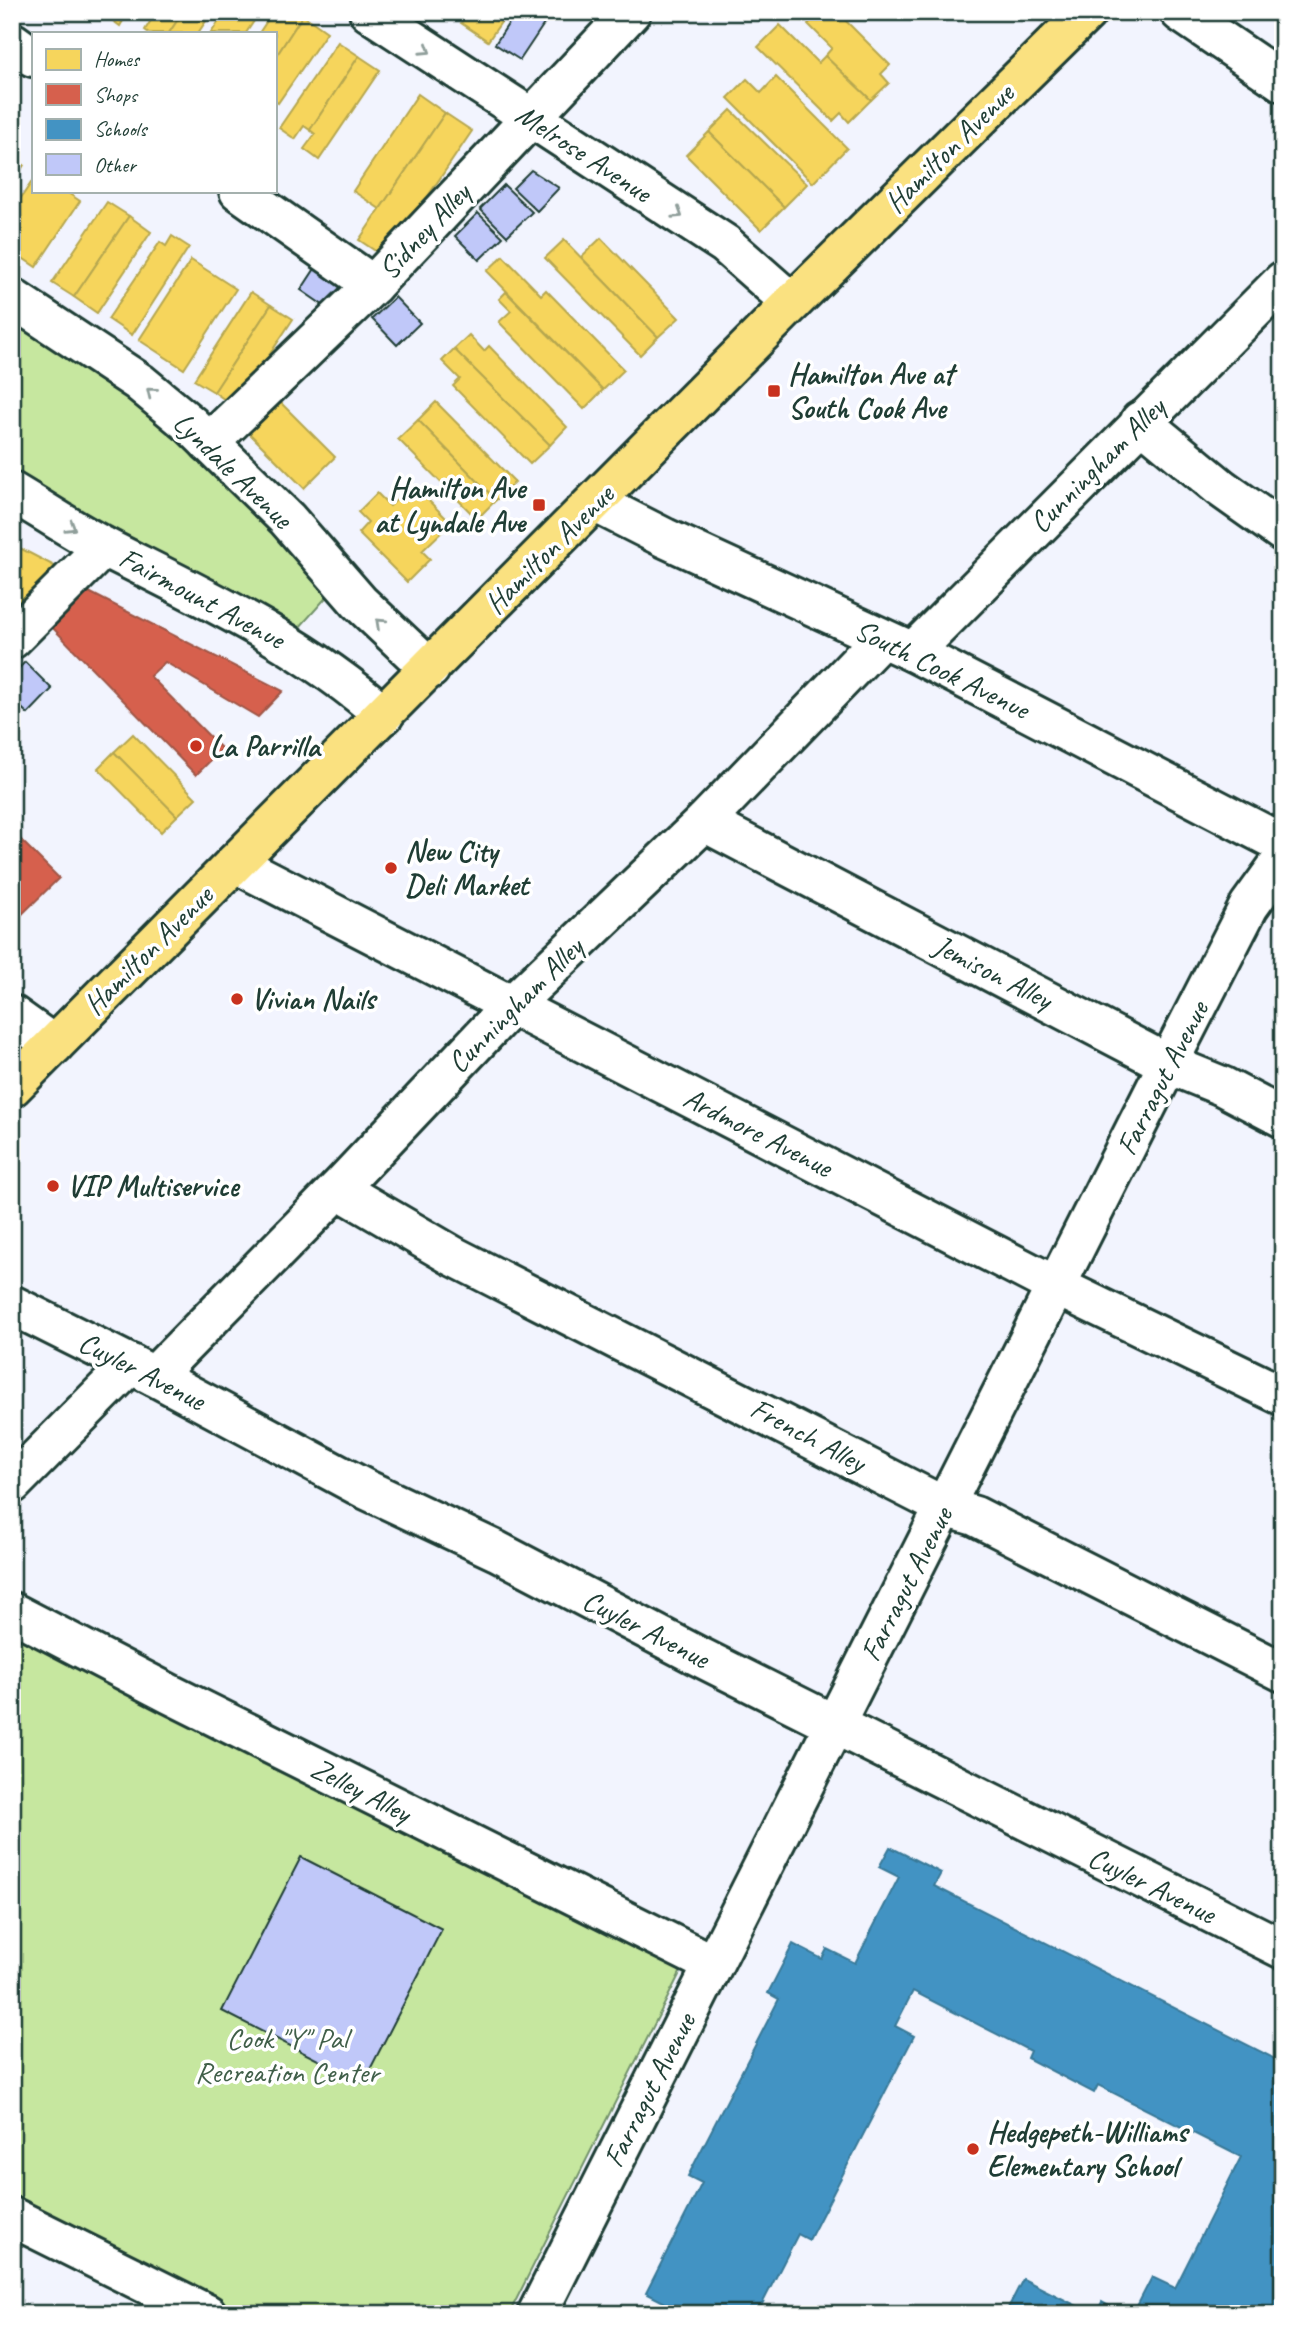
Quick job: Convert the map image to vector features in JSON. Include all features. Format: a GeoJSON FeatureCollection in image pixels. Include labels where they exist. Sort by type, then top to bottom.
{"type":"FeatureCollection","features":[{"type":"Feature","properties":{"kind":"main road","name":"Hamilton Avenue"},"geometry":{"type":"LineString","coordinates":[[12,1087],[596,503],[792,303],[1087,12]]}},
{"type":"Feature","properties":{"kind":"street","name":"Melrose Avenue"},"geometry":{"type":"LineString","coordinates":[[369,12],[725,244],[792,303]]}},
{"type":"Feature","properties":{"kind":"street","name":"Sidney Alley"},"geometry":{"type":"LineString","coordinates":[[209,443],[373,285],[631,12]]}},
{"type":"Feature","properties":{"kind":"street"},"geometry":{"type":"LineString","coordinates":[[1180,12],[1283,82]]}},
{"type":"Feature","properties":{"kind":"street"},"geometry":{"type":"LineString","coordinates":[[12,42],[32,56]]}},
{"type":"Feature","properties":{"kind":"street"},"geometry":{"type":"LineString","coordinates":[[240,192],[373,285]]}},
{"type":"Feature","properties":{"kind":"street","name":"Cunningham Alley"},"geometry":{"type":"LineString","coordinates":[[12,1484],[142,1370],[338,1189],[512,1005],[704,822],[1140,421],[1283,281]]}},
{"type":"Feature","properties":{"kind":"street","name":"Lyndale Avenue"},"geometry":{"type":"LineString","coordinates":[[12,298],[139,382],[209,443],[287,519],[359,602],[430,669]]}},
{"type":"Feature","properties":{"kind":"street"},"geometry":{"type":"LineString","coordinates":[[1140,421],[1221,488],[1283,532]]}},
{"type":"Feature","properties":{"kind":"street","name":"Fairmount Avenue"},"geometry":{"type":"LineString","coordinates":[[12,492],[104,547],[200,594],[294,647],[346,682],[384,715]]}},
{"type":"Feature","properties":{"kind":"street","name":"South Cook Avenue"},"geometry":{"type":"LineString","coordinates":[[596,503],[664,538],[897,645],[1283,844]]}},
{"type":"Feature","properties":{"kind":"street"},"geometry":{"type":"LineString","coordinates":[[12,639],[104,547]]}},
{"type":"Feature","properties":{"kind":"street","name":"Jemison Alley"},"geometry":{"type":"LineString","coordinates":[[704,822],[1168,1064],[1222,1086],[1283,1118]]}},
{"type":"Feature","properties":{"kind":"street","name":"Farragut Avenue"},"geometry":{"type":"LineString","coordinates":[[537,2314],[1249,906],[1283,859]]}},
{"type":"Feature","properties":{"kind":"street","name":"Ardmore Avenue"},"geometry":{"type":"LineString","coordinates":[[235,863],[1056,1286],[1283,1396]]}},
{"type":"Feature","properties":{"kind":"street"},"geometry":{"type":"LineString","coordinates":[[12,1015],[54,1045]]}},
{"type":"Feature","properties":{"kind":"street","name":"French Alley"},"geometry":{"type":"LineString","coordinates":[[338,1189],[453,1256],[946,1507],[975,1516],[1283,1672]]}},
{"type":"Feature","properties":{"kind":"street","name":"Cuyler Avenue"},"geometry":{"type":"LineString","coordinates":[[12,1305],[142,1370],[365,1489],[497,1551],[834,1725],[1283,1949]]}},
{"type":"Feature","properties":{"kind":"street","name":"Zelley Alley"},"geometry":{"type":"LineString","coordinates":[[12,1612],[170,1694],[712,1964]]}},
{"type":"Feature","properties":{"kind":"street"},"geometry":{"type":"LineString","coordinates":[[12,2217],[207,2314]]}},
{"type":"Feature","properties":{"kind":"green space"},"geometry":{"type":"Polygon","coordinates":[[[12,316],[154,408],[331,592],[299,628],[12,473],[12,316]]]}},
{"type":"Feature","properties":{"kind":"green space","name":"Cook \"Y\" Pal Recreation Center"},"geometry":{"type":"Polygon","coordinates":[[[12,1631],[684,1965],[509,2314],[226,2314],[12,2204],[12,1631]]]}},
{"type":"Feature","properties":{"kind":"building: Homes"},"geometry":{"type":"Polygon","coordinates":[[[101,12],[128,12],[120,26],[101,12]]]}},
{"type":"Feature","properties":{"kind":"building: Homes"},"geometry":{"type":"Polygon","coordinates":[[[156,12],[183,12],[170,32],[145,30],[156,12]]]}},
{"type":"Feature","properties":{"kind":"building: Homes"},"geometry":{"type":"Polygon","coordinates":[[[183,12],[212,12],[199,32],[170,32],[183,12]]]}},
{"type":"Feature","properties":{"kind":"building: Homes"},"geometry":{"type":"Polygon","coordinates":[[[225,12],[260,12],[247,32],[212,32],[225,12]]]}},
{"type":"Feature","properties":{"kind":"building: Homes"},"geometry":{"type":"Polygon","coordinates":[[[273,12],[298,12],[303,15],[276,56],[276,32],[260,32],[273,12]]]}},
{"type":"Feature","properties":{"kind":"building: Homes"},"geometry":{"type":"Polygon","coordinates":[[[468,12],[508,12],[488,41],[461,23],[468,12]]]}},
{"type":"Feature","properties":{"kind":"building: Homes"},"geometry":{"type":"Polygon","coordinates":[[[820,12],[837,12],[890,65],[881,74],[889,83],[871,100],[825,56],[832,48],[808,24],[820,12]]]}},
{"type":"Feature","properties":{"kind":"building: Homes"},"geometry":{"type":"Polygon","coordinates":[[[303,15],[327,32],[278,103],[276,56],[303,15]]]}},
{"type":"Feature","properties":{"kind":"building: Homes"},"geometry":{"type":"Polygon","coordinates":[[[780,25],[818,63],[825,56],[871,100],[849,122],[841,113],[833,121],[758,47],[780,25]]]}},
{"type":"Feature","properties":{"kind":"building: Homes"},"geometry":{"type":"Polygon","coordinates":[[[338,42],[359,56],[310,130],[304,126],[295,139],[279,128],[338,42]]]}},
{"type":"Feature","properties":{"kind":"building: Homes"},"geometry":{"type":"Polygon","coordinates":[[[359,56],[380,70],[319,160],[304,149],[315,134],[310,130],[359,56]]]}},
{"type":"Feature","properties":{"kind":"building: Homes"},"geometry":{"type":"Polygon","coordinates":[[[776,77],[847,148],[813,183],[728,98],[747,79],[761,93],[776,77]]]}},
{"type":"Feature","properties":{"kind":"building: Homes"},"geometry":{"type":"Polygon","coordinates":[[[418,94],[445,113],[380,209],[353,191],[418,94]]]}},
{"type":"Feature","properties":{"kind":"building: Homes"},"geometry":{"type":"Polygon","coordinates":[[[731,110],[807,184],[784,207],[709,132],[731,110]]]}},
{"type":"Feature","properties":{"kind":"building: Homes"},"geometry":{"type":"Polygon","coordinates":[[[445,113],[472,131],[386,258],[359,240],[445,113]]]}},
{"type":"Feature","properties":{"kind":"building: Homes"},"geometry":{"type":"Polygon","coordinates":[[[709,132],[784,207],[761,230],[686,155],[709,132]]]}},
{"type":"Feature","properties":{"kind":"building: Homes"},"geometry":{"type":"Polygon","coordinates":[[[12,157],[24,165],[12,183],[12,157]]]}},
{"type":"Feature","properties":{"kind":"building: Homes"},"geometry":{"type":"Polygon","coordinates":[[[32,181],[32,192],[66,192],[80,201],[36,267],[12,251],[12,211],[32,181]]]}},
{"type":"Feature","properties":{"kind":"building: Homes"},"geometry":{"type":"Polygon","coordinates":[[[107,202],[129,216],[74,297],[52,283],[107,202]]]}},
{"type":"Feature","properties":{"kind":"building: Homes"},"geometry":{"type":"Polygon","coordinates":[[[129,216],[151,232],[97,313],[74,297],[129,216]]]}},
{"type":"Feature","properties":{"kind":"building: Homes"},"geometry":{"type":"Polygon","coordinates":[[[172,236],[189,247],[132,335],[108,319],[160,242],[166,246],[172,236]]]}},
{"type":"Feature","properties":{"kind":"building: Homes"},"geometry":{"type":"Polygon","coordinates":[[[601,238],[679,318],[658,337],[581,257],[601,238]]]}},
{"type":"Feature","properties":{"kind":"building: Homes"},"geometry":{"type":"Polygon","coordinates":[[[564,240],[658,337],[640,355],[545,258],[564,240]]]}},
{"type":"Feature","properties":{"kind":"building: Homes"},"geometry":{"type":"Polygon","coordinates":[[[503,256],[541,295],[546,290],[624,370],[603,390],[487,271],[503,256]]]}},
{"type":"Feature","properties":{"kind":"building: Homes"},"geometry":{"type":"Polygon","coordinates":[[[191,260],[236,289],[184,369],[139,340],[191,260]]]}},
{"type":"Feature","properties":{"kind":"building: Homes"},"geometry":{"type":"Polygon","coordinates":[[[251,292],[271,305],[214,392],[194,380],[251,292]]]}},
{"type":"Feature","properties":{"kind":"building: Homes"},"geometry":{"type":"Polygon","coordinates":[[[506,292],[603,390],[584,409],[499,322],[511,311],[499,299],[506,292]]]}},
{"type":"Feature","properties":{"kind":"building: Homes"},"geometry":{"type":"Polygon","coordinates":[[[271,305],[293,319],[235,407],[214,392],[271,305]]]}},
{"type":"Feature","properties":{"kind":"building: Homes"},"geometry":{"type":"Polygon","coordinates":[[[469,335],[484,351],[489,346],[567,427],[550,445],[454,349],[469,335]]]}},
{"type":"Feature","properties":{"kind":"building: Homes"},"geometry":{"type":"Polygon","coordinates":[[[454,349],[550,445],[530,464],[453,386],[460,379],[442,361],[454,349]]]}},
{"type":"Feature","properties":{"kind":"building: Homes"},"geometry":{"type":"Polygon","coordinates":[[[273,395],[335,457],[304,488],[242,426],[273,395]]]}},
{"type":"Feature","properties":{"kind":"building: Homes"},"geometry":{"type":"Polygon","coordinates":[[[436,402],[515,482],[496,500],[418,420],[436,402]]]}},
{"type":"Feature","properties":{"kind":"building: Homes"},"geometry":{"type":"Polygon","coordinates":[[[418,420],[496,500],[477,519],[398,439],[418,420]]]}},
{"type":"Feature","properties":{"kind":"building: Homes"},"geometry":{"type":"Polygon","coordinates":[[[412,484],[451,523],[422,551],[430,559],[407,582],[358,533],[368,522],[358,512],[377,493],[390,506],[412,484]]]}},
{"type":"Feature","properties":{"kind":"building: Homes"},"geometry":{"type":"Polygon","coordinates":[[[14,545],[68,573],[12,626],[12,548],[14,545]]]}},
{"type":"Feature","properties":{"kind":"building: Homes"},"geometry":{"type":"Polygon","coordinates":[[[133,734],[196,798],[177,816],[114,752],[133,734]]]}},
{"type":"Feature","properties":{"kind":"building: Homes"},"geometry":{"type":"Polygon","coordinates":[[[114,752],[177,816],[161,832],[98,768],[114,752]]]}},
{"type":"Feature","properties":{"kind":"building: Shops"},"geometry":{"type":"Polygon","coordinates":[[[81,588],[283,691],[258,717],[165,662],[150,676],[222,749],[196,775],[47,622],[81,588]]]}},
{"type":"Feature","properties":{"kind":"building: Shops"},"geometry":{"type":"Polygon","coordinates":[[[12,831],[59,878],[12,924],[12,831]]]}},
{"type":"Feature","properties":{"kind":"building: Schools"},"geometry":{"type":"Polygon","coordinates":[[[890,1847],[941,1873],[934,1886],[1283,2063],[1283,2314],[1133,2314],[1152,2277],[1175,2288],[1241,2157],[1098,2085],[1094,2093],[1027,2058],[1030,2051],[913,1991],[895,2026],[914,2036],[809,2240],[798,2234],[757,2314],[687,2314],[646,2293],[702,2183],[688,2176],[779,1999],[768,1993],[793,1944],[822,1959],[827,1949],[855,1963],[899,1877],[879,1867],[890,1847]]]}},
{"type":"Feature","properties":{"kind":"building: Schools"},"geometry":{"type":"Polygon","coordinates":[[[1023,2279],[1093,2314],[1005,2314],[1023,2279]]]}},
{"type":"Feature","properties":{"kind":"building: Schools"},"geometry":{"type":"Polygon","coordinates":[[[1102,2302],[1123,2314],[1096,2314],[1102,2302]]]}},
{"type":"Feature","properties":{"kind":"building: Other"},"geometry":{"type":"Polygon","coordinates":[[[516,12],[552,12],[520,60],[495,44],[516,12]]]}},
{"type":"Feature","properties":{"kind":"building: Other"},"geometry":{"type":"Polygon","coordinates":[[[531,170],[559,188],[537,211],[513,188],[531,170]]]}},
{"type":"Feature","properties":{"kind":"building: Other"},"geometry":{"type":"Polygon","coordinates":[[[504,185],[532,212],[507,236],[480,209],[504,185]]]}},
{"type":"Feature","properties":{"kind":"building: Other"},"geometry":{"type":"Polygon","coordinates":[[[478,213],[503,237],[479,260],[455,236],[478,213]]]}},
{"type":"Feature","properties":{"kind":"building: Other"},"geometry":{"type":"Polygon","coordinates":[[[320,261],[352,283],[333,312],[301,290],[320,261]]]}},
{"type":"Feature","properties":{"kind":"building: Other"},"geometry":{"type":"Polygon","coordinates":[[[395,297],[420,323],[397,345],[372,319],[395,297]]]}},
{"type":"Feature","properties":{"kind":"building: Other"},"geometry":{"type":"Polygon","coordinates":[[[25,662],[52,689],[28,714],[12,699],[12,675],[25,662]]]}},
{"type":"Feature","properties":{"kind":"building: Other"},"geometry":{"type":"Polygon","coordinates":[[[301,1857],[442,1929],[363,2083],[222,2011],[301,1857]]]}},
{"type":"Feature","properties":{"kind":"place","name":"Hamilton Ave at South Cook Ave"},"geometry":{"type":"Point","coordinates":[774,391]}},
{"type":"Feature","properties":{"kind":"place","name":"Hamilton Ave at Lyndale Ave"},"geometry":{"type":"Point","coordinates":[539,505]}},
{"type":"Feature","properties":{"kind":"place","name":"La Parrilla"},"geometry":{"type":"Point","coordinates":[196,746]}},
{"type":"Feature","properties":{"kind":"place","name":"New City Deli Market"},"geometry":{"type":"Point","coordinates":[391,868]}},
{"type":"Feature","properties":{"kind":"place","name":"Vivian Nails"},"geometry":{"type":"Point","coordinates":[237,999]}},
{"type":"Feature","properties":{"kind":"place","name":"VIP Multiservice"},"geometry":{"type":"Point","coordinates":[53,1186]}},
{"type":"Feature","properties":{"kind":"place","name":"Hedgepeth-Williams Elementary School"},"geometry":{"type":"Point","coordinates":[973,2149]}}]}
